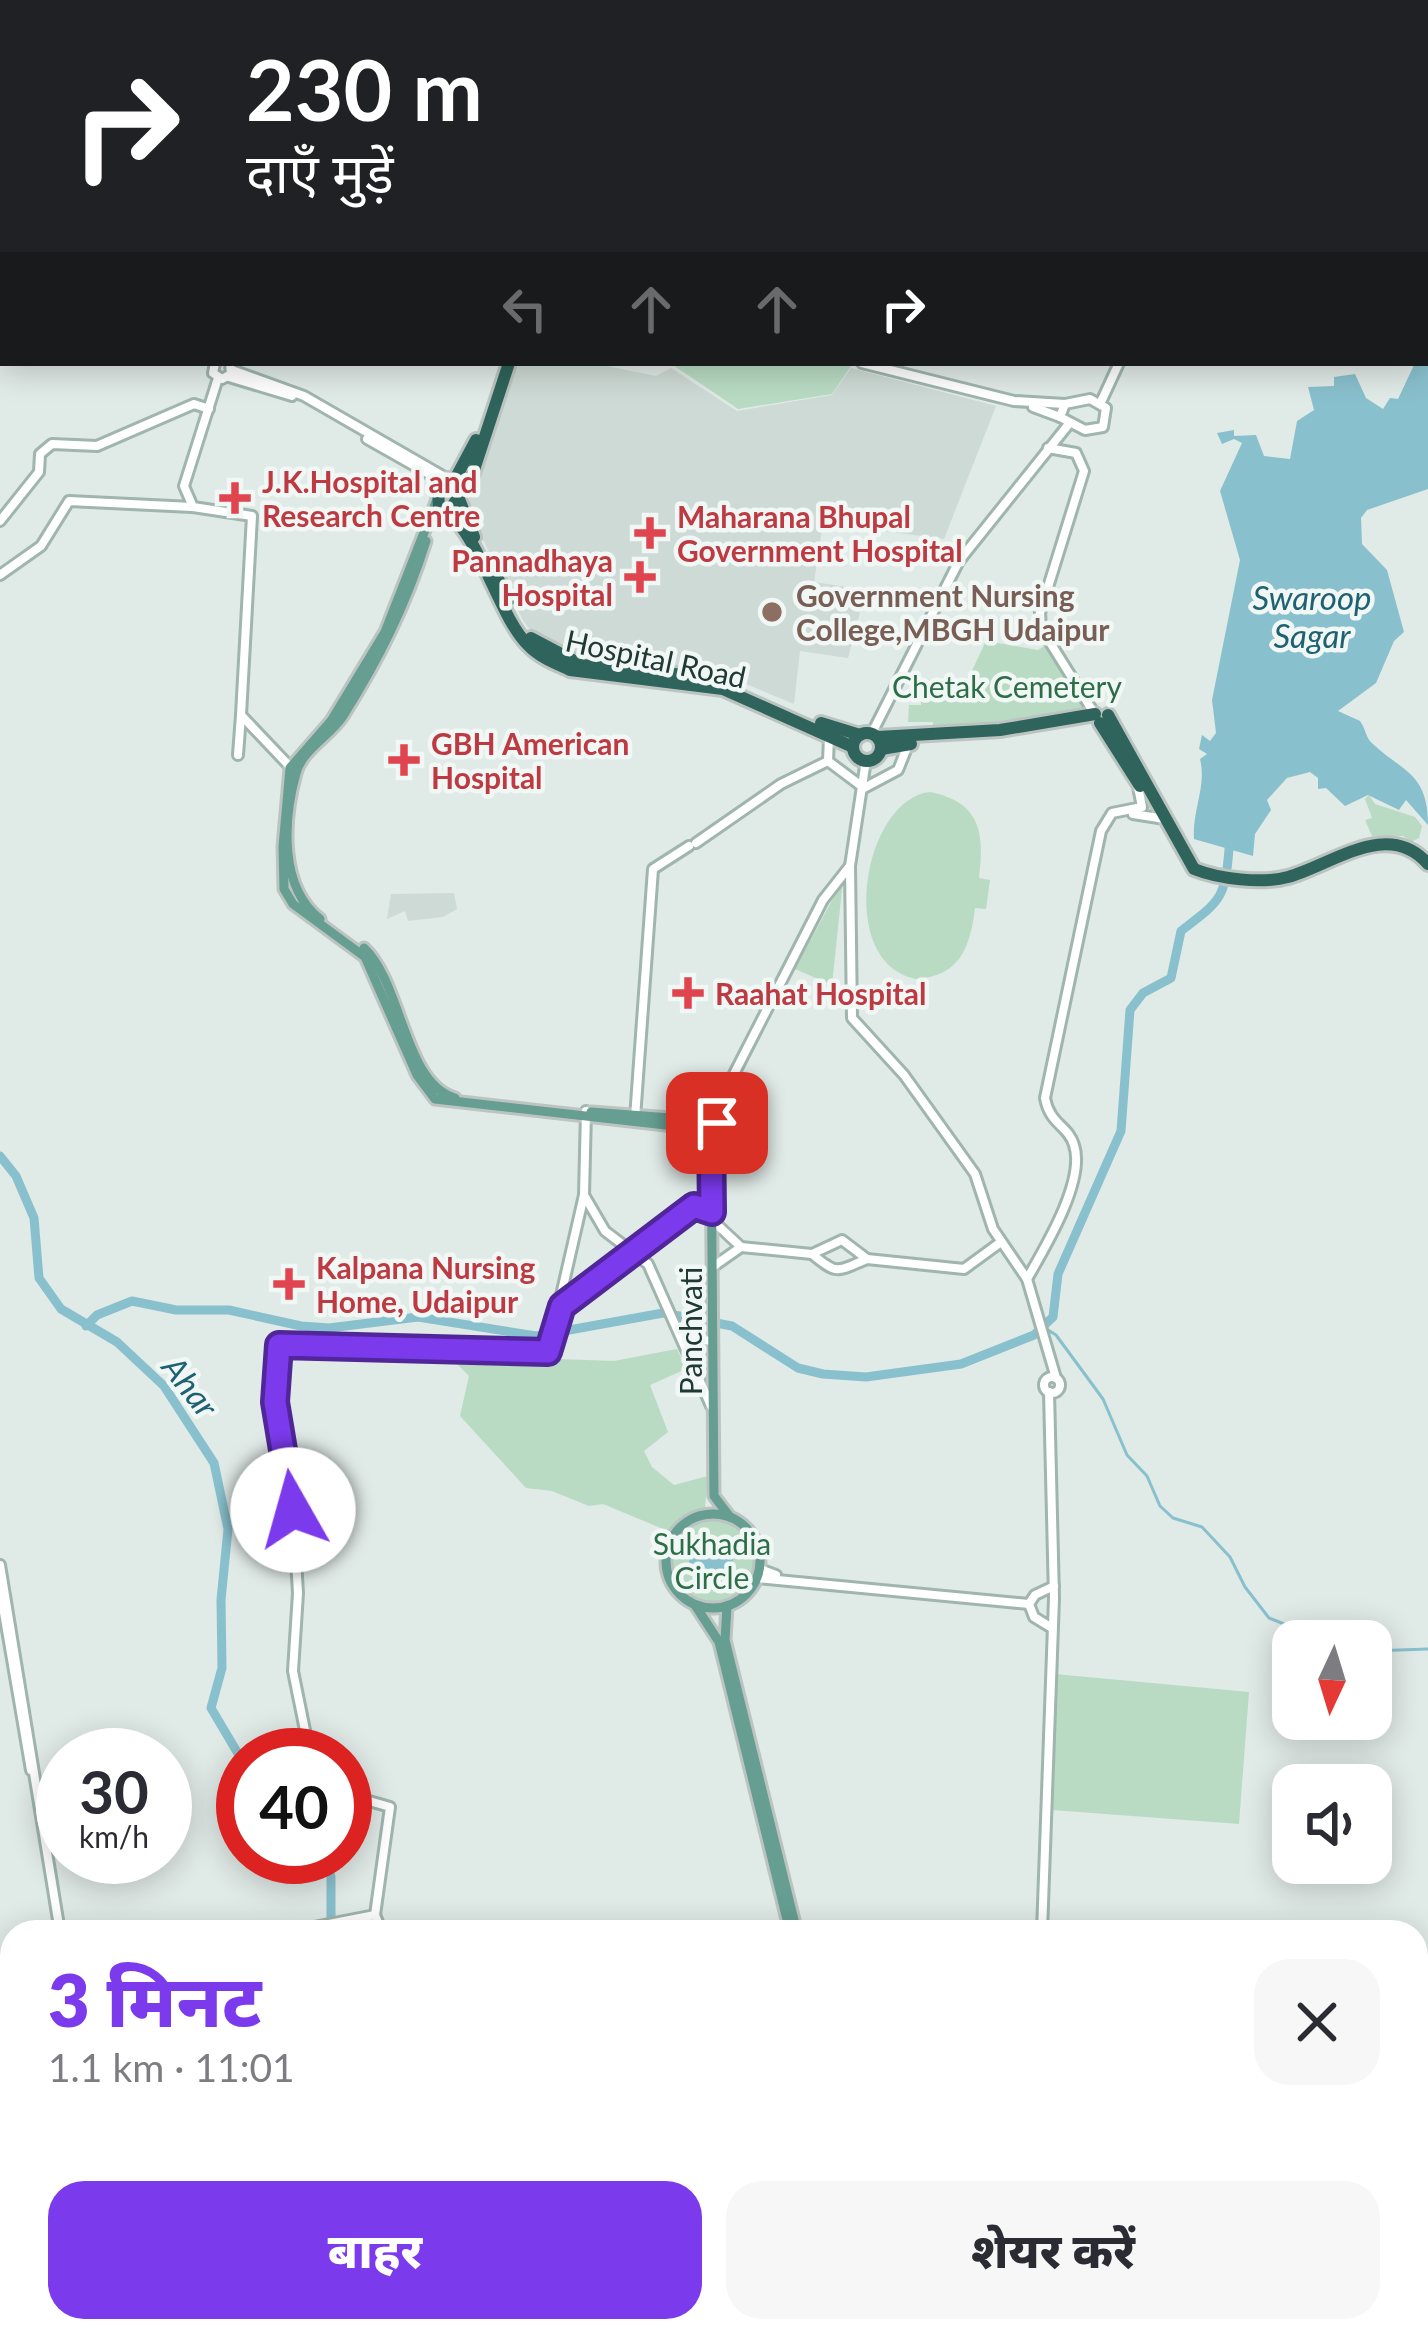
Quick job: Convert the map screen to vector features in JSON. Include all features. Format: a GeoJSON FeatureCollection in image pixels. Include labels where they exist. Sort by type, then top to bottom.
{"type":"FeatureCollection","features":[{"type":"Feature","properties":{"kind":"highway"},"geometry":{"type":"LineString","coordinates":[[441,507],[453,486],[473,473],[505,366]]}},
{"type":"Feature","properties":{"kind":"highway"},"geometry":{"type":"LineString","coordinates":[[441,507],[453,486]]}},
{"type":"Feature","properties":{"kind":"highway"},"geometry":{"type":"LineString","coordinates":[[453,486],[523,628],[557,655],[582,664],[700,677],[869,740],[908,744],[1100,719]]}},
{"type":"Feature","properties":{"kind":"highway","name":"Hospital Road"},"geometry":{"type":"LineString","coordinates":[[441,507],[521,637],[549,661],[570,670],[723,689],[829,736],[869,740]]}},
{"type":"Feature","properties":{"kind":"highway"},"geometry":{"type":"LineString","coordinates":[[869,740],[1100,719]]}},
{"type":"Feature","properties":{"kind":"highway"},"geometry":{"type":"LineString","coordinates":[[1100,719],[1165,816]]}},
{"type":"Feature","properties":{"kind":"highway"},"geometry":{"type":"LineString","coordinates":[[1100,719],[1165,816],[1189,863],[1202,872],[1284,878],[1380,844],[1420,854],[1428,864]]}},
{"type":"Feature","properties":{"kind":"highway"},"geometry":{"type":"LineString","coordinates":[[866,760],[869,740]]}},
{"type":"Feature","properties":{"kind":"main road"},"geometry":{"type":"LineString","coordinates":[[441,507],[407,601],[339,722],[293,770],[289,858],[295,893],[374,958],[431,1084],[449,1096],[703,1126],[701,1112],[714,1113]]}},
{"type":"Feature","properties":{"kind":"main road","name":"Panchvati"},"geometry":{"type":"LineString","coordinates":[[714,1113],[717,1123],[703,1126],[713,1165],[714,1496]]}},
{"type":"Feature","properties":{"kind":"main road"},"geometry":{"type":"LineString","coordinates":[[695,1605],[728,1606],[743,1598],[759,1573],[752,1535],[714,1496],[677,1530],[666,1561],[676,1590],[695,1605],[719,1642],[791,1920]]}},
{"type":"Feature","properties":{"kind":"main road"},"geometry":{"type":"LineString","coordinates":[[696,1517],[730,1517]]}},
{"type":"Feature","properties":{"kind":"main road"},"geometry":{"type":"LineString","coordinates":[[728,1606],[725,1640],[791,1920]]}},
{"type":"Feature","properties":{"kind":"street"},"geometry":{"type":"LineString","coordinates":[[874,366],[1060,417]]}},
{"type":"Feature","properties":{"kind":"street"},"geometry":{"type":"LineString","coordinates":[[1101,402],[1118,366]]}},
{"type":"Feature","properties":{"kind":"street"},"geometry":{"type":"LineString","coordinates":[[193,507],[184,487],[209,409],[227,372],[310,404],[453,486]]}},
{"type":"Feature","properties":{"kind":"street"},"geometry":{"type":"LineString","coordinates":[[1014,401],[1065,404],[1083,398],[1101,402]]}},
{"type":"Feature","properties":{"kind":"street"},"geometry":{"type":"LineString","coordinates":[[869,740],[959,561],[1064,430],[1103,427],[1108,416],[1101,402]]}},
{"type":"Feature","properties":{"kind":"street"},"geometry":{"type":"LineString","coordinates":[[0,520],[39,472],[40,454],[52,444],[97,446],[194,404],[209,409]]}},
{"type":"Feature","properties":{"kind":"street"},"geometry":{"type":"LineString","coordinates":[[1065,404],[1060,417],[1084,462],[1082,484],[1040,613],[1050,646],[1100,719]]}},
{"type":"Feature","properties":{"kind":"street"},"geometry":{"type":"LineString","coordinates":[[1048,448],[1076,453]]}},
{"type":"Feature","properties":{"kind":"street"},"geometry":{"type":"LineString","coordinates":[[0,575],[41,546],[69,501],[193,507],[252,516],[238,755]]}},
{"type":"Feature","properties":{"kind":"street"},"geometry":{"type":"LineString","coordinates":[[242,715],[293,770]]}},
{"type":"Feature","properties":{"kind":"street"},"geometry":{"type":"LineString","coordinates":[[828,760],[829,736]]}},
{"type":"Feature","properties":{"kind":"street"},"geometry":{"type":"LineString","coordinates":[[864,788],[898,770],[908,744]]}},
{"type":"Feature","properties":{"kind":"street"},"geometry":{"type":"LineString","coordinates":[[828,760],[864,788]]}},
{"type":"Feature","properties":{"kind":"street"},"geometry":{"type":"LineString","coordinates":[[634,1118],[652,869],[781,784],[828,760]]}},
{"type":"Feature","properties":{"kind":"street"},"geometry":{"type":"LineString","coordinates":[[866,760],[850,866],[852,1018],[904,1075],[975,1174],[1000,1242],[1028,1284],[1052,1378],[1054,1586],[1042,1920]]}},
{"type":"Feature","properties":{"kind":"street"},"geometry":{"type":"LineString","coordinates":[[1108,817],[1142,807],[1134,775]]}},
{"type":"Feature","properties":{"kind":"street"},"geometry":{"type":"LineString","coordinates":[[1108,817],[1165,816]]}},
{"type":"Feature","properties":{"kind":"street"},"geometry":{"type":"LineString","coordinates":[[1028,1284],[1052,1238],[1076,1160],[1074,1145],[1054,1124],[1045,1098],[1108,817]]}},
{"type":"Feature","properties":{"kind":"street"},"geometry":{"type":"LineString","coordinates":[[714,1113],[823,900],[850,866]]}},
{"type":"Feature","properties":{"kind":"street"},"geometry":{"type":"LineString","coordinates":[[305,1728],[293,1671],[296,1551],[275,1402],[279,1345],[490,1354],[536,1354],[552,1348],[584,1195],[586,1114]]}},
{"type":"Feature","properties":{"kind":"street"},"geometry":{"type":"LineString","coordinates":[[584,1195],[605,1231],[635,1249],[666,1299],[714,1413]]}},
{"type":"Feature","properties":{"kind":"street"},"geometry":{"type":"LineString","coordinates":[[562,1306],[694,1206],[712,1216],[741,1247]]}},
{"type":"Feature","properties":{"kind":"street"},"geometry":{"type":"LineString","coordinates":[[714,1266],[741,1247],[812,1254],[842,1240],[867,1258],[964,1269],[1000,1242]]}},
{"type":"Feature","properties":{"kind":"street"},"geometry":{"type":"LineString","coordinates":[[812,1254],[837,1273],[867,1258]]}},
{"type":"Feature","properties":{"kind":"street"},"geometry":{"type":"LineString","coordinates":[[681,1337],[713,1340]]}},
{"type":"Feature","properties":{"kind":"street"},"geometry":{"type":"LineString","coordinates":[[0,1565],[57,1920]]}},
{"type":"Feature","properties":{"kind":"street"},"geometry":{"type":"LineString","coordinates":[[759,1573],[1029,1604]]}},
{"type":"Feature","properties":{"kind":"street"},"geometry":{"type":"LineString","coordinates":[[1029,1604],[1035,1594],[1054,1586]]}},
{"type":"Feature","properties":{"kind":"street"},"geometry":{"type":"LineString","coordinates":[[0,1589],[34,1778]]}},
{"type":"Feature","properties":{"kind":"street"},"geometry":{"type":"LineString","coordinates":[[1029,1604],[1034,1617],[1052,1628]]}},
{"type":"Feature","properties":{"kind":"street"},"geometry":{"type":"LineString","coordinates":[[372,1802],[390,1807],[377,1920]]}},
{"type":"Feature","properties":{"kind":"street"},"geometry":{"type":"LineString","coordinates":[[342,1920],[375,1915]]}},
{"type":"Feature","properties":{"kind":"shaded area","name":"Maharana Bhupal Government Hospital"},"geometry":{"type":"Polygon","coordinates":[[[516,366],[607,366],[656,376],[671,368],[737,411],[832,395],[851,368],[996,406],[944,539],[823,523],[814,582],[866,590],[848,658],[800,651],[794,704],[729,677],[592,661],[568,656],[538,640],[524,622],[466,506],[516,366]]]}},
{"type":"Feature","properties":{"kind":"shaded area"},"geometry":{"type":"Polygon","coordinates":[[[454,893],[457,909],[443,917],[408,921],[405,911],[387,919],[391,894],[454,893]]]}},
{"type":"Feature","properties":{"kind":"green space"},"geometry":{"type":"Polygon","coordinates":[[[674,366],[851,366],[832,394],[738,409],[674,366]]]}},
{"type":"Feature","properties":{"kind":"green space","name":"Chetak Cemetery"},"geometry":{"type":"Polygon","coordinates":[[[986,641],[1038,650],[1046,645],[1087,712],[933,728],[933,722],[908,722],[909,705],[921,705],[922,680],[968,679],[986,641]]]}},
{"type":"Feature","properties":{"kind":"green space"},"geometry":{"type":"Polygon","coordinates":[[[930,792],[969,811],[979,833],[979,878],[990,880],[986,909],[975,908],[960,957],[943,972],[916,979],[891,967],[875,944],[867,915],[867,882],[888,822],[907,801],[930,792]]]}},
{"type":"Feature","properties":{"kind":"green space"},"geometry":{"type":"Polygon","coordinates":[[[1369,795],[1375,804],[1415,817],[1422,826],[1419,838],[1411,842],[1403,836],[1372,836],[1365,820],[1372,818],[1365,799],[1369,795]]]}},
{"type":"Feature","properties":{"kind":"green space"},"geometry":{"type":"Polygon","coordinates":[[[843,880],[832,985],[795,969],[843,880]]]}},
{"type":"Feature","properties":{"kind":"green space"},"geometry":{"type":"Polygon","coordinates":[[[677,1349],[686,1369],[650,1385],[668,1432],[644,1451],[652,1467],[674,1485],[708,1476],[705,1508],[668,1531],[603,1504],[589,1506],[552,1491],[526,1488],[460,1416],[469,1376],[448,1355],[614,1361],[677,1349]]]}},
{"type":"Feature","properties":{"kind":"green space","name":"Sukhadia Circle"},"geometry":{"type":"Polygon","coordinates":[[[712,1517],[728,1520],[742,1530],[752,1544],[752,1576],[742,1590],[728,1600],[712,1603],[696,1600],[682,1590],[672,1576],[669,1560],[672,1544],[682,1530],[696,1520],[712,1517]]]}},
{"type":"Feature","properties":{"kind":"green space"},"geometry":{"type":"Polygon","coordinates":[[[1055,1674],[1249,1692],[1239,1824],[1052,1810],[1055,1674]]]}},
{"type":"Feature","properties":{"kind":"water","name":"Swaroop Sagar"},"geometry":{"type":"Polygon","coordinates":[[[1414,366],[1428,366],[1428,489],[1367,510],[1361,518],[1362,544],[1387,570],[1404,632],[1394,641],[1376,683],[1338,711],[1360,721],[1371,742],[1419,784],[1428,825],[1406,800],[1399,810],[1368,795],[1345,806],[1326,788],[1318,789],[1318,778],[1310,772],[1287,778],[1267,800],[1271,810],[1255,834],[1253,856],[1194,839],[1200,759],[1207,754],[1199,749],[1202,735],[1210,741],[1216,733],[1212,700],[1240,560],[1220,491],[1242,443],[1234,439],[1222,444],[1217,433],[1234,430],[1234,436],[1256,435],[1264,456],[1290,459],[1297,421],[1314,410],[1308,387],[1334,386],[1334,377],[1355,374],[1366,398],[1383,409],[1390,398],[1398,399],[1414,366]]]}},
{"type":"Feature","properties":{"kind":"water"},"geometry":{"type":"Polygon","coordinates":[[[711,1537],[727,1543],[733,1559],[727,1575],[711,1581],[695,1575],[689,1559],[695,1543],[711,1537]]]}},
{"type":"Feature","properties":{"kind":"waterway"},"geometry":{"type":"LineString","coordinates":[[86,1326],[97,1315],[132,1301],[176,1310],[229,1310],[301,1326],[329,1328],[418,1317],[536,1336],[663,1313],[732,1326],[798,1368],[866,1377],[961,1364],[1034,1335],[1053,1317],[1058,1274],[1121,1131],[1130,1010],[1143,993],[1171,978],[1181,931],[1218,898],[1229,849]]}},
{"type":"Feature","properties":{"kind":"waterway","name":"Ahar"},"geometry":{"type":"LineString","coordinates":[[0,1156],[16,1176],[34,1218],[39,1278],[61,1309],[117,1342],[164,1386],[214,1463],[228,1529],[221,1600],[222,1668],[211,1708],[223,1728]]}},
{"type":"Feature","properties":{"kind":"waterway"},"geometry":{"type":"LineString","coordinates":[[1045,1328],[1056,1335],[1103,1399],[1127,1455],[1147,1476],[1160,1506],[1173,1518],[1202,1527],[1230,1557],[1245,1587],[1274,1620]]}},
{"type":"Feature","properties":{"kind":"waterway"},"geometry":{"type":"LineString","coordinates":[[1392,1650],[1428,1649]]}},
{"type":"Feature","properties":{"kind":"waterway","name":"Ahar"},"geometry":{"type":"LineString","coordinates":[[331,1884],[331,1920]]}},
{"type":"Feature","properties":{"kind":"place","name":"J.K.Hospital and Research Centre"},"geometry":{"type":"Point","coordinates":[235,498]}},
{"type":"Feature","properties":{"kind":"place","name":"Maharana Bhupal Government Hospital"},"geometry":{"type":"Point","coordinates":[650,533]}},
{"type":"Feature","properties":{"kind":"place","name":"Pannadhaya Hospital"},"geometry":{"type":"Point","coordinates":[640,577]}},
{"type":"Feature","properties":{"kind":"place","name":"Government Nursing College,MBGH Udaipur"},"geometry":{"type":"Point","coordinates":[772,612]}},
{"type":"Feature","properties":{"kind":"place","name":"GBH American Hospital"},"geometry":{"type":"Point","coordinates":[404,760]}},
{"type":"Feature","properties":{"kind":"place","name":"Raahat Hospital"},"geometry":{"type":"Point","coordinates":[688,993]}},
{"type":"Feature","properties":{"kind":"place","name":"Kalpana Nursing Home, Udaipur"},"geometry":{"type":"Point","coordinates":[289,1284]}},
{"type":"Feature","properties":{"kind":"route"},"geometry":{"type":"LineString","coordinates":[[293,1510],[274,1391],[279,1345],[468,1354],[548,1352],[562,1306],[672,1218],[699,1205],[712,1212],[711,1130],[717,1123]]}}]}
